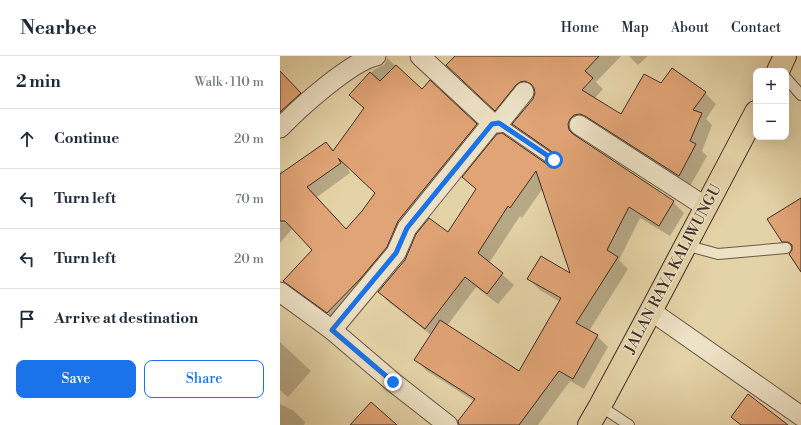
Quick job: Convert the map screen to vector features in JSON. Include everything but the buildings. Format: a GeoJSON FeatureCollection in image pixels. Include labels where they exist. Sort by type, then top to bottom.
{"type":"FeatureCollection","features":[{"type":"Feature","properties":{"kind":"main road","name":"JALAN RAYA KALIWUNGU"},"geometry":{"type":"LineString","coordinates":[[589,425],[753,118]]}},
{"type":"Feature","properties":{"kind":"street"},"geometry":{"type":"LineString","coordinates":[[280,128],[334,80],[356,66],[376,56]]}},
{"type":"Feature","properties":{"kind":"street"},"geometry":{"type":"LineString","coordinates":[[420,56],[496,123]]}},
{"type":"Feature","properties":{"kind":"street"},"geometry":{"type":"LineString","coordinates":[[332,330],[396,253],[407,228],[524,92]]}},
{"type":"Feature","properties":{"kind":"street"},"geometry":{"type":"LineString","coordinates":[[579,125],[706,207]]}},
{"type":"Feature","properties":{"kind":"street"},"geometry":{"type":"LineString","coordinates":[[280,292],[332,330],[393,382],[448,425]]}},
{"type":"Feature","properties":{"kind":"street"},"geometry":{"type":"LineString","coordinates":[[651,311],[801,416]]}},
{"type":"Feature","properties":{"kind":"lane"},"geometry":{"type":"LineString","coordinates":[[789,79],[801,95]]}},
{"type":"Feature","properties":{"kind":"lane"},"geometry":{"type":"LineString","coordinates":[[496,123],[554,160]]}},
{"type":"Feature","properties":{"kind":"lane"},"geometry":{"type":"LineString","coordinates":[[685,245],[718,254],[786,248]]}},
{"type":"Feature","properties":{"kind":"lane"},"geometry":{"type":"LineString","coordinates":[[600,406],[629,425]]}},
{"type":"Feature","properties":{"kind":"route"},"geometry":{"type":"LineString","coordinates":[[393,382],[332,330],[396,253],[407,228],[492,124],[499,123],[554,160]]}}]}
